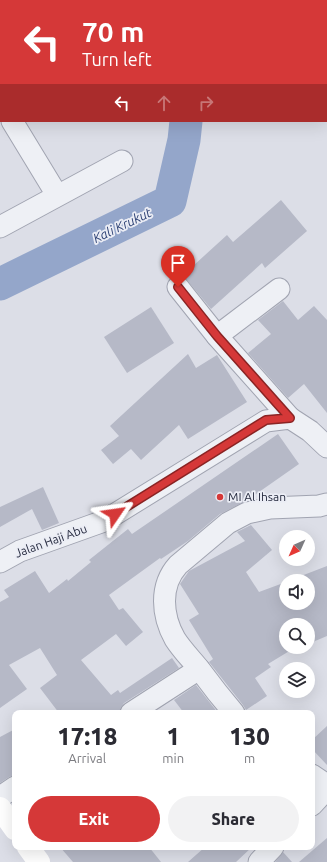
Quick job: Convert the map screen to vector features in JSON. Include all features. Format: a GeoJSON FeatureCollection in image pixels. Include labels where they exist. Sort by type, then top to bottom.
{"type":"FeatureCollection","features":[{"type":"Feature","properties":{"kind":"street"},"geometry":{"type":"LineString","coordinates":[[13,122],[57,195]]}},
{"type":"Feature","properties":{"kind":"street"},"geometry":{"type":"LineString","coordinates":[[0,227],[122,161]]}},
{"type":"Feature","properties":{"kind":"street"},"geometry":{"type":"LineString","coordinates":[[178,287],[217,336],[290,418],[310,431],[327,447]]}},
{"type":"Feature","properties":{"kind":"street"},"geometry":{"type":"LineString","coordinates":[[217,336],[279,289]]}},
{"type":"Feature","properties":{"kind":"street","name":"Jalan Haji Abu"},"geometry":{"type":"LineString","coordinates":[[0,562],[20,551],[104,521],[266,420],[290,418]]}},
{"type":"Feature","properties":{"kind":"street"},"geometry":{"type":"LineString","coordinates":[[231,710],[176,640],[168,625],[164,608],[164,596],[171,572],[228,523],[246,513],[270,508],[319,506],[327,504]]}},
{"type":"Feature","properties":{"kind":"street"},"geometry":{"type":"LineString","coordinates":[[136,710],[200,669]]}},
{"type":"Feature","properties":{"kind":"street"},"geometry":{"type":"LineString","coordinates":[[315,777],[327,785]]}},
{"type":"Feature","properties":{"kind":"street"},"geometry":{"type":"LineString","coordinates":[[0,797],[12,789]]}},
{"type":"Feature","properties":{"kind":"street"},"geometry":{"type":"LineString","coordinates":[[315,802],[327,789]]}},
{"type":"Feature","properties":{"kind":"street"},"geometry":{"type":"LineString","coordinates":[[0,808],[12,825]]}},
{"type":"Feature","properties":{"kind":"street"},"geometry":{"type":"LineString","coordinates":[[30,850],[39,862]]}},
{"type":"Feature","properties":{"kind":"street"},"geometry":{"type":"LineString","coordinates":[[259,862],[270,850]]}},
{"type":"Feature","properties":{"kind":"building"},"geometry":{"type":"Polygon","coordinates":[[[281,200],[307,231],[265,268],[262,263],[211,309],[182,276],[227,235],[233,242],[281,200]]]}},
{"type":"Feature","properties":{"kind":"building"},"geometry":{"type":"Polygon","coordinates":[[[283,301],[298,320],[314,306],[327,320],[327,413],[304,384],[288,398],[248,353],[271,334],[258,320],[283,301]]]}},
{"type":"Feature","properties":{"kind":"building"},"geometry":{"type":"Polygon","coordinates":[[[151,307],[174,343],[127,373],[104,337],[151,307]]]}},
{"type":"Feature","properties":{"kind":"building"},"geometry":{"type":"Polygon","coordinates":[[[188,354],[196,368],[217,355],[247,402],[188,439],[179,425],[141,460],[131,449],[113,464],[101,450],[119,436],[110,426],[188,354]]]}},
{"type":"Feature","properties":{"kind":"building"},"geometry":{"type":"Polygon","coordinates":[[[278,434],[299,464],[246,501],[220,514],[188,541],[161,559],[160,558],[109,595],[119,610],[123,608],[143,632],[126,646],[116,634],[81,660],[111,695],[118,690],[120,693],[172,658],[179,668],[124,703],[120,710],[57,710],[40,688],[57,675],[40,648],[9,665],[27,689],[0,708],[0,602],[9,597],[4,590],[35,571],[49,593],[67,579],[68,581],[91,562],[89,560],[128,529],[132,534],[278,434]]]}},
{"type":"Feature","properties":{"kind":"building"},"geometry":{"type":"Polygon","coordinates":[[[43,487],[59,523],[42,530],[32,509],[0,527],[0,507],[43,487]]]}},
{"type":"Feature","properties":{"kind":"building"},"geometry":{"type":"Polygon","coordinates":[[[251,525],[272,550],[246,572],[259,592],[279,585],[279,610],[315,610],[315,574],[306,574],[327,566],[327,636],[315,641],[315,618],[279,618],[279,654],[284,654],[268,664],[271,667],[255,678],[267,696],[246,710],[209,662],[213,659],[189,620],[199,614],[180,584],[189,571],[245,541],[237,532],[251,525]]]}},
{"type":"Feature","properties":{"kind":"building"},"geometry":{"type":"Polygon","coordinates":[[[196,685],[216,710],[182,710],[174,700],[196,685]]]}},
{"type":"Feature","properties":{"kind":"building"},"geometry":{"type":"Polygon","coordinates":[[[327,726],[327,765],[315,752],[315,737],[327,726]]]}},
{"type":"Feature","properties":{"kind":"building"},"geometry":{"type":"Polygon","coordinates":[[[12,731],[12,776],[0,783],[0,737],[12,731]]]}},
{"type":"Feature","properties":{"kind":"building"},"geometry":{"type":"Polygon","coordinates":[[[327,838],[327,862],[299,862],[315,850],[315,848],[327,838]]]}},
{"type":"Feature","properties":{"kind":"building"},"geometry":{"type":"Polygon","coordinates":[[[63,850],[151,850],[161,862],[73,862],[63,850]]]}},
{"type":"Feature","properties":{"kind":"building"},"geometry":{"type":"Polygon","coordinates":[[[202,850],[249,850],[236,862],[188,862],[202,850]]]}},
{"type":"Feature","properties":{"kind":"building"},"geometry":{"type":"Polygon","coordinates":[[[283,852],[292,862],[275,862],[283,852]]]}},
{"type":"Feature","properties":{"kind":"waterway","name":"Kali Krukut"},"geometry":{"type":"LineString","coordinates":[[0,284],[170,201],[184,140],[186,122]]}},
{"type":"Feature","properties":{"kind":"place","name":"MI Al Ihsan"},"geometry":{"type":"Point","coordinates":[220,497]}},
{"type":"Feature","properties":{"kind":"route"},"geometry":{"type":"LineString","coordinates":[[115,514],[266,420],[290,418],[217,336],[178,287]]}}]}
